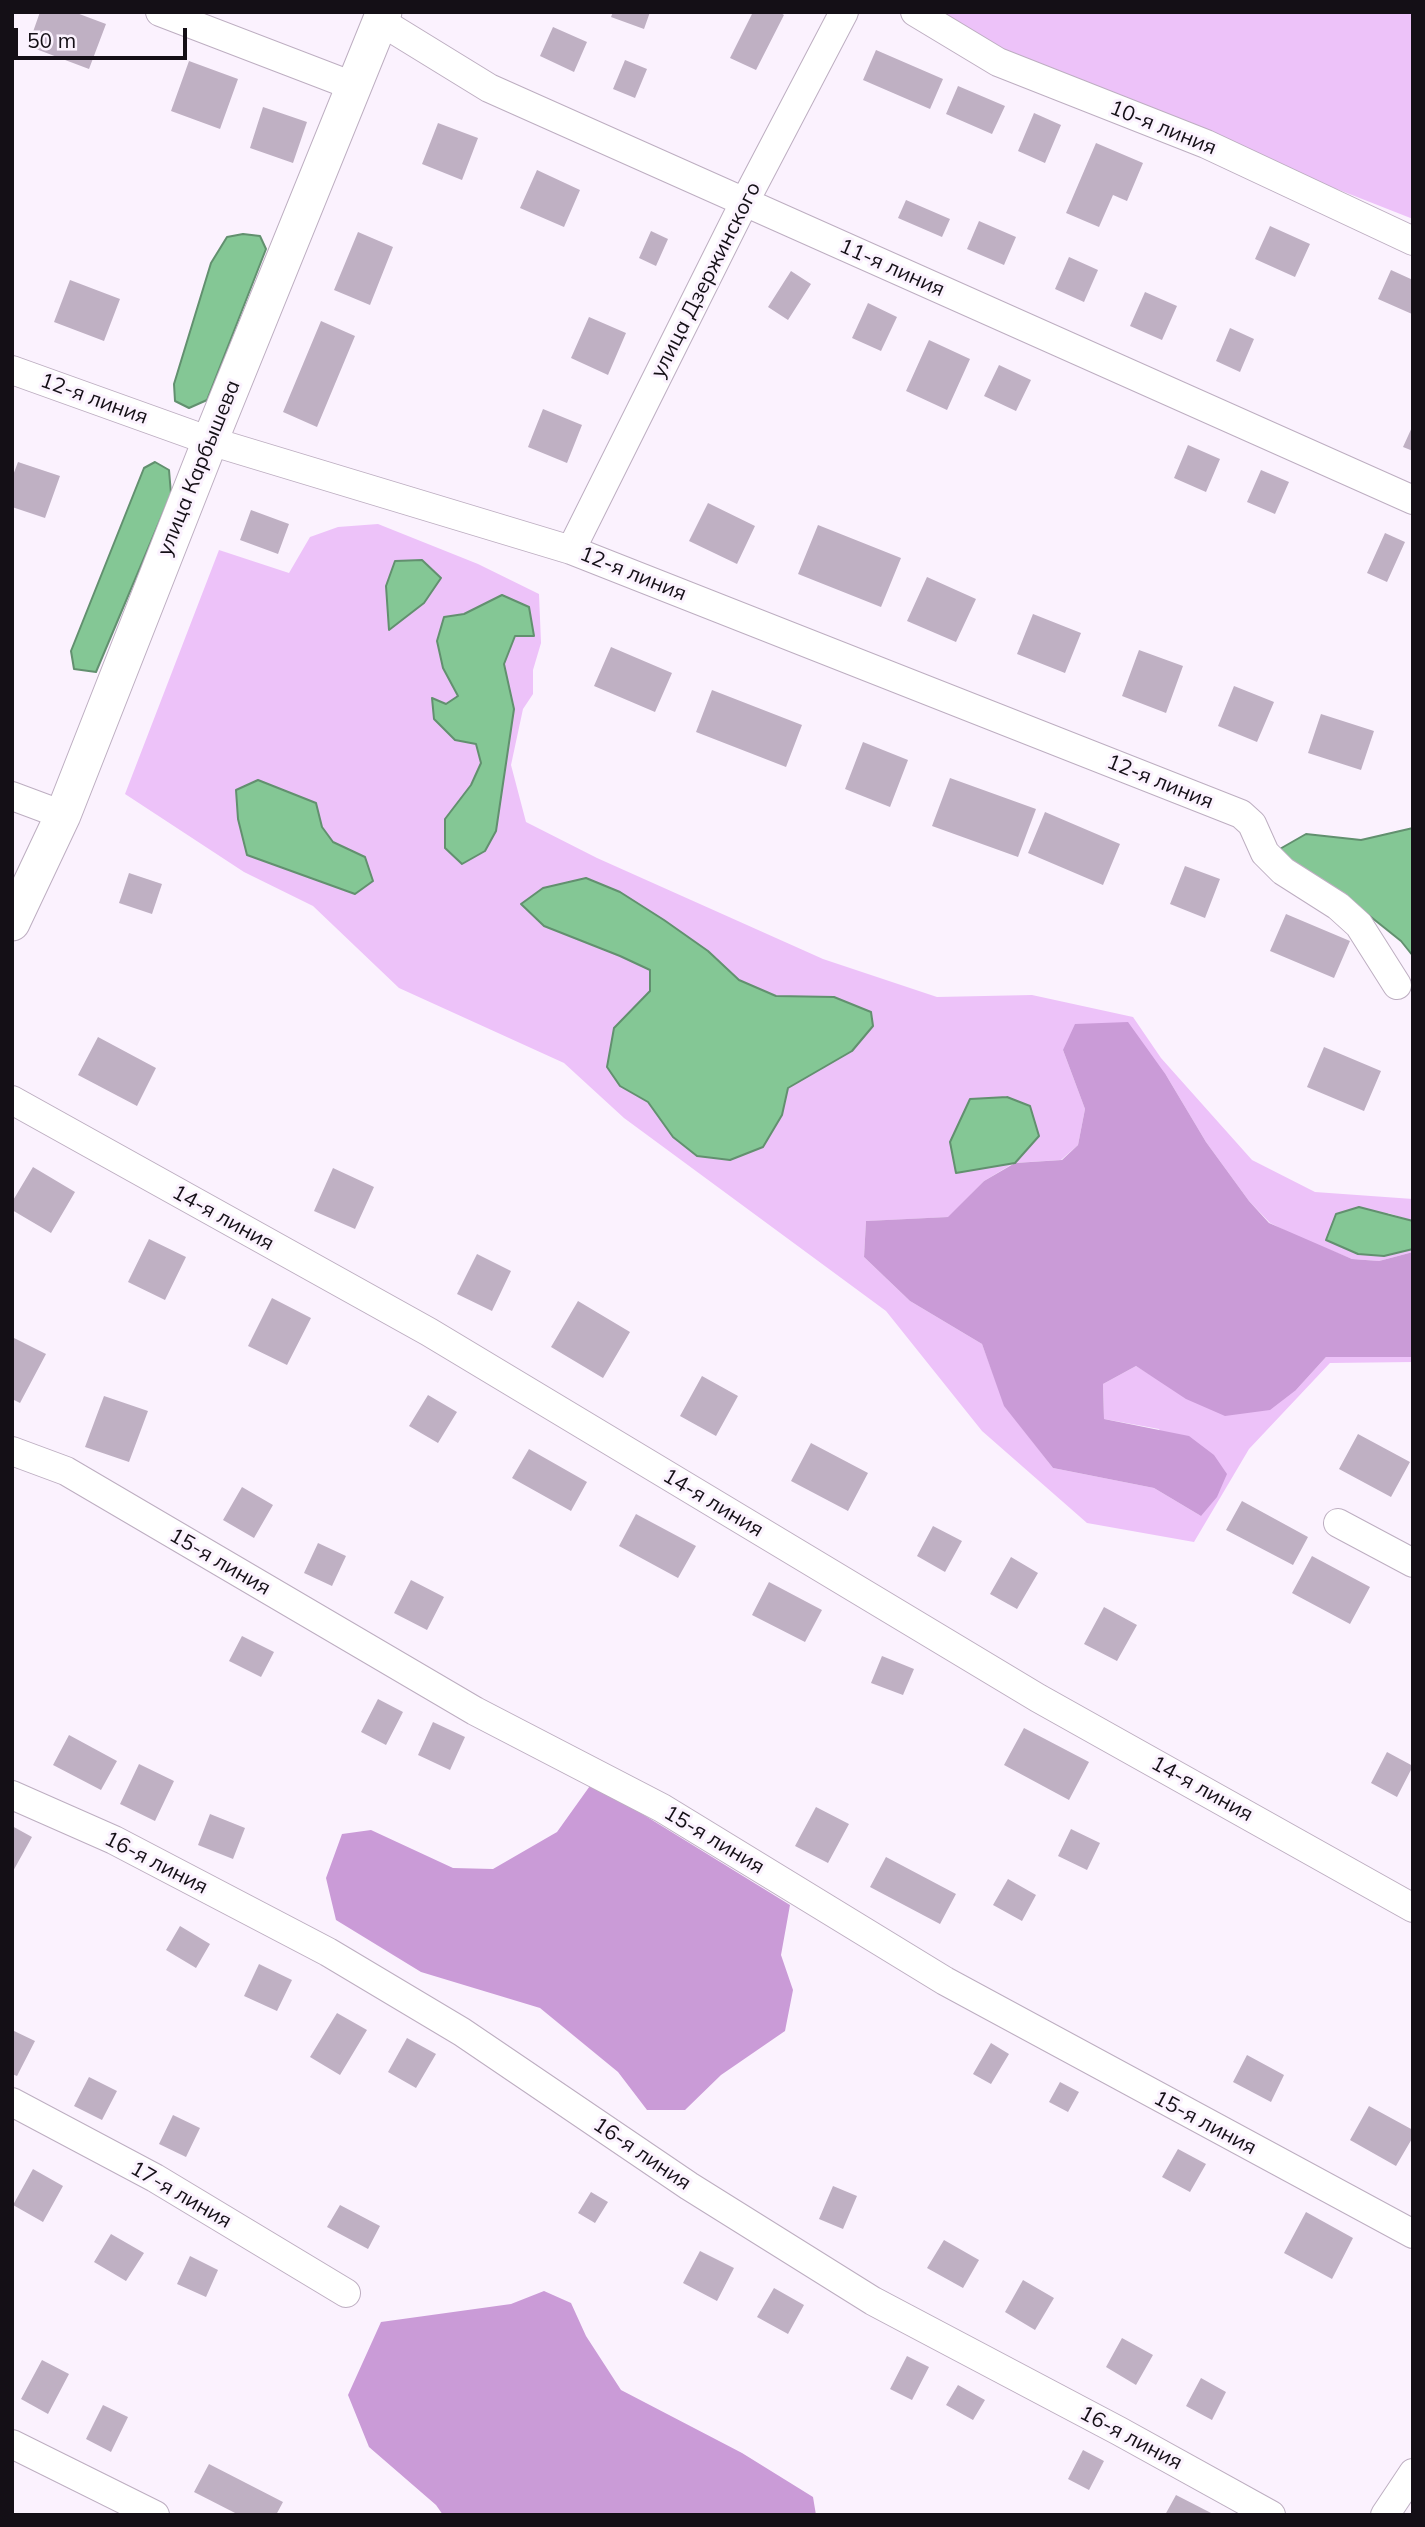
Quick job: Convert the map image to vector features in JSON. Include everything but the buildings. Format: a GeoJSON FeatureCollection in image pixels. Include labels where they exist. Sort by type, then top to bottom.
{"type":"FeatureCollection","features":[{"type":"Feature","properties":{"kind":"main road","name":"улица Карбышева"},"geometry":{"type":"LineString","coordinates":[[12,923],[63,815],[210,441],[382,16]]}},
{"type":"Feature","properties":{"kind":"street"},"geometry":{"type":"LineString","coordinates":[[160,12],[353,86]]}},
{"type":"Feature","properties":{"kind":"street","name":"улица Дзержинского"},"geometry":{"type":"LineString","coordinates":[[571,550],[744,203],[844,12]]}},
{"type":"Feature","properties":{"kind":"street","name":"10-я линия"},"geometry":{"type":"LineString","coordinates":[[915,12],[998,62],[1206,144],[1413,240]]}},
{"type":"Feature","properties":{"kind":"street","name":"11-я линия"},"geometry":{"type":"LineString","coordinates":[[382,16],[489,88],[1413,500]]}},
{"type":"Feature","properties":{"kind":"street","name":"12-я линия"},"geometry":{"type":"LineString","coordinates":[[12,370],[210,441],[571,550],[1241,814],[1252,824],[1265,853],[1283,871],[1338,906],[1359,925],[1397,985]]}},
{"type":"Feature","properties":{"kind":"street"},"geometry":{"type":"LineString","coordinates":[[12,796],[63,815]]}},
{"type":"Feature","properties":{"kind":"street","name":"14-я линия"},"geometry":{"type":"LineString","coordinates":[[12,1100],[429,1332],[1038,1698],[1413,1908]]}},
{"type":"Feature","properties":{"kind":"street","name":"15-я линия"},"geometry":{"type":"LineString","coordinates":[[12,1451],[66,1471],[475,1711],[662,1808],[945,1981],[1413,2234]]}},
{"type":"Feature","properties":{"kind":"street"},"geometry":{"type":"LineString","coordinates":[[1338,1523],[1413,1563]]}},
{"type":"Feature","properties":{"kind":"street","name":"16-я линия"},"geometry":{"type":"LineString","coordinates":[[12,1795],[114,1840],[328,1952],[462,2032],[689,2186],[873,2301],[1271,2515]]}},
{"type":"Feature","properties":{"kind":"street","name":"17-я линия"},"geometry":{"type":"LineString","coordinates":[[12,2102],[155,2178],[346,2293]]}},
{"type":"Feature","properties":{"kind":"street"},"geometry":{"type":"LineString","coordinates":[[12,2444],[155,2515]]}},
{"type":"Feature","properties":{"kind":"street"},"geometry":{"type":"LineString","coordinates":[[1385,2515],[1413,2473]]}},
{"type":"Feature","properties":{"kind":"shaded area"},"geometry":{"type":"Polygon","coordinates":[[[936,12],[1413,12],[1413,219],[996,55],[936,12]]]}},
{"type":"Feature","properties":{"kind":"shaded area"},"geometry":{"type":"Polygon","coordinates":[[[243,234],[260,236],[266,249],[207,400],[189,408],[175,401],[174,384],[211,263],[227,237],[243,234]]]}},
{"type":"Feature","properties":{"kind":"shaded area"},"geometry":{"type":"Polygon","coordinates":[[[155,462],[169,470],[171,494],[96,672],[74,669],[71,651],[144,468],[155,462]]]}},
{"type":"Feature","properties":{"kind":"shaded area"},"geometry":{"type":"Polygon","coordinates":[[[378,524],[478,564],[539,594],[541,643],[533,670],[533,694],[523,709],[511,765],[526,822],[597,858],[823,959],[937,997],[1032,995],[1133,1017],[1161,1058],[1252,1160],[1315,1192],[1413,1199],[1413,1221],[1388,1213],[1384,1256],[1413,1249],[1413,1252],[1379,1261],[1352,1259],[1298,1237],[1270,1223],[1249,1201],[1206,1142],[1166,1075],[1063,1050],[1085,1109],[1078,1145],[1061,1160],[1014,1163],[984,1181],[949,1217],[866,1221],[864,1257],[910,1301],[982,1344],[1005,1406],[1053,1468],[1154,1488],[1201,1516],[1159,1429],[1104,1419],[1103,1384],[1136,1366],[1157,1379],[1296,1390],[1326,1357],[1413,1357],[1413,1362],[1330,1363],[1249,1449],[1194,1542],[1087,1523],[982,1431],[886,1311],[624,1118],[564,1063],[399,988],[313,906],[244,872],[125,794],[219,550],[289,573],[310,537],[338,527],[378,524]],[[502,595],[464,614],[444,617],[443,668],[458,696],[446,704],[432,699],[455,740],[476,744],[481,763],[471,785],[445,819],[496,831],[514,709],[504,664],[515,636],[502,595]],[[238,819],[365,857],[333,843],[322,827],[238,819]],[[664,920],[620,956],[650,970],[648,1102],[673,1137],[782,1115],[788,1088],[852,1051],[834,997],[776,996],[739,980],[708,951],[664,920]]]}},
{"type":"Feature","properties":{"kind":"shaded area"},"geometry":{"type":"Polygon","coordinates":[[[422,560],[441,578],[424,603],[389,630],[386,586],[395,561],[422,560]]]}},
{"type":"Feature","properties":{"kind":"shaded area"},"geometry":{"type":"Polygon","coordinates":[[[502,595],[529,607],[534,636],[515,636],[504,664],[514,709],[496,831],[485,851],[462,864],[445,848],[445,819],[471,785],[481,763],[476,744],[455,740],[434,719],[432,698],[446,704],[458,696],[443,668],[437,641],[444,617],[464,614],[502,595]]]}},
{"type":"Feature","properties":{"kind":"shaded area"},"geometry":{"type":"Polygon","coordinates":[[[258,780],[316,803],[322,827],[333,842],[365,857],[373,881],[355,894],[247,855],[238,819],[236,790],[258,780]]]}},
{"type":"Feature","properties":{"kind":"shaded area"},"geometry":{"type":"Polygon","coordinates":[[[1413,828],[1413,956],[1401,941],[1361,909],[1288,868],[1278,850],[1306,834],[1361,840],[1413,828]]]}},
{"type":"Feature","properties":{"kind":"shaded area"},"geometry":{"type":"Polygon","coordinates":[[[586,878],[620,892],[664,920],[708,951],[739,980],[776,996],[834,997],[871,1012],[873,1026],[852,1051],[788,1088],[782,1115],[763,1147],[730,1160],[697,1156],[673,1137],[648,1102],[620,1086],[607,1067],[614,1028],[650,991],[650,970],[544,926],[521,904],[543,888],[586,878]]]}},
{"type":"Feature","properties":{"kind":"shaded area"},"geometry":{"type":"Polygon","coordinates":[[[1128,1022],[1166,1075],[1206,1142],[1249,1201],[1269,1223],[1352,1259],[1379,1261],[1413,1252],[1413,1357],[1326,1357],[1296,1390],[1270,1410],[1225,1416],[1186,1399],[1136,1366],[1103,1384],[1104,1419],[1189,1436],[1214,1455],[1227,1474],[1217,1497],[1201,1516],[1154,1488],[1053,1468],[1004,1406],[982,1344],[910,1301],[864,1257],[866,1221],[948,1217],[984,1181],[1015,1163],[1062,1160],[1078,1145],[1085,1109],[1063,1050],[1075,1024],[1128,1022]]]}},
{"type":"Feature","properties":{"kind":"shaded area"},"geometry":{"type":"Polygon","coordinates":[[[1007,1097],[1030,1106],[1039,1136],[1015,1163],[956,1173],[950,1142],[970,1099],[1007,1097]]]}},
{"type":"Feature","properties":{"kind":"shaded area"},"geometry":{"type":"Polygon","coordinates":[[[1359,1207],[1413,1221],[1413,1249],[1384,1256],[1358,1254],[1326,1240],[1336,1214],[1359,1207]]]}},
{"type":"Feature","properties":{"kind":"shaded area"},"geometry":{"type":"Polygon","coordinates":[[[592,1783],[790,1905],[781,1955],[793,1990],[785,2031],[721,2075],[685,2110],[647,2110],[618,2072],[540,2008],[421,1972],[336,1920],[326,1878],[342,1834],[371,1830],[453,1868],[493,1869],[557,1832],[592,1783]]]}},
{"type":"Feature","properties":{"kind":"shaded area"},"geometry":{"type":"Polygon","coordinates":[[[544,2291],[571,2303],[586,2336],[621,2390],[742,2453],[813,2497],[816,2515],[443,2515],[436,2505],[369,2447],[348,2395],[381,2322],[511,2304],[544,2291]]]}}]}
